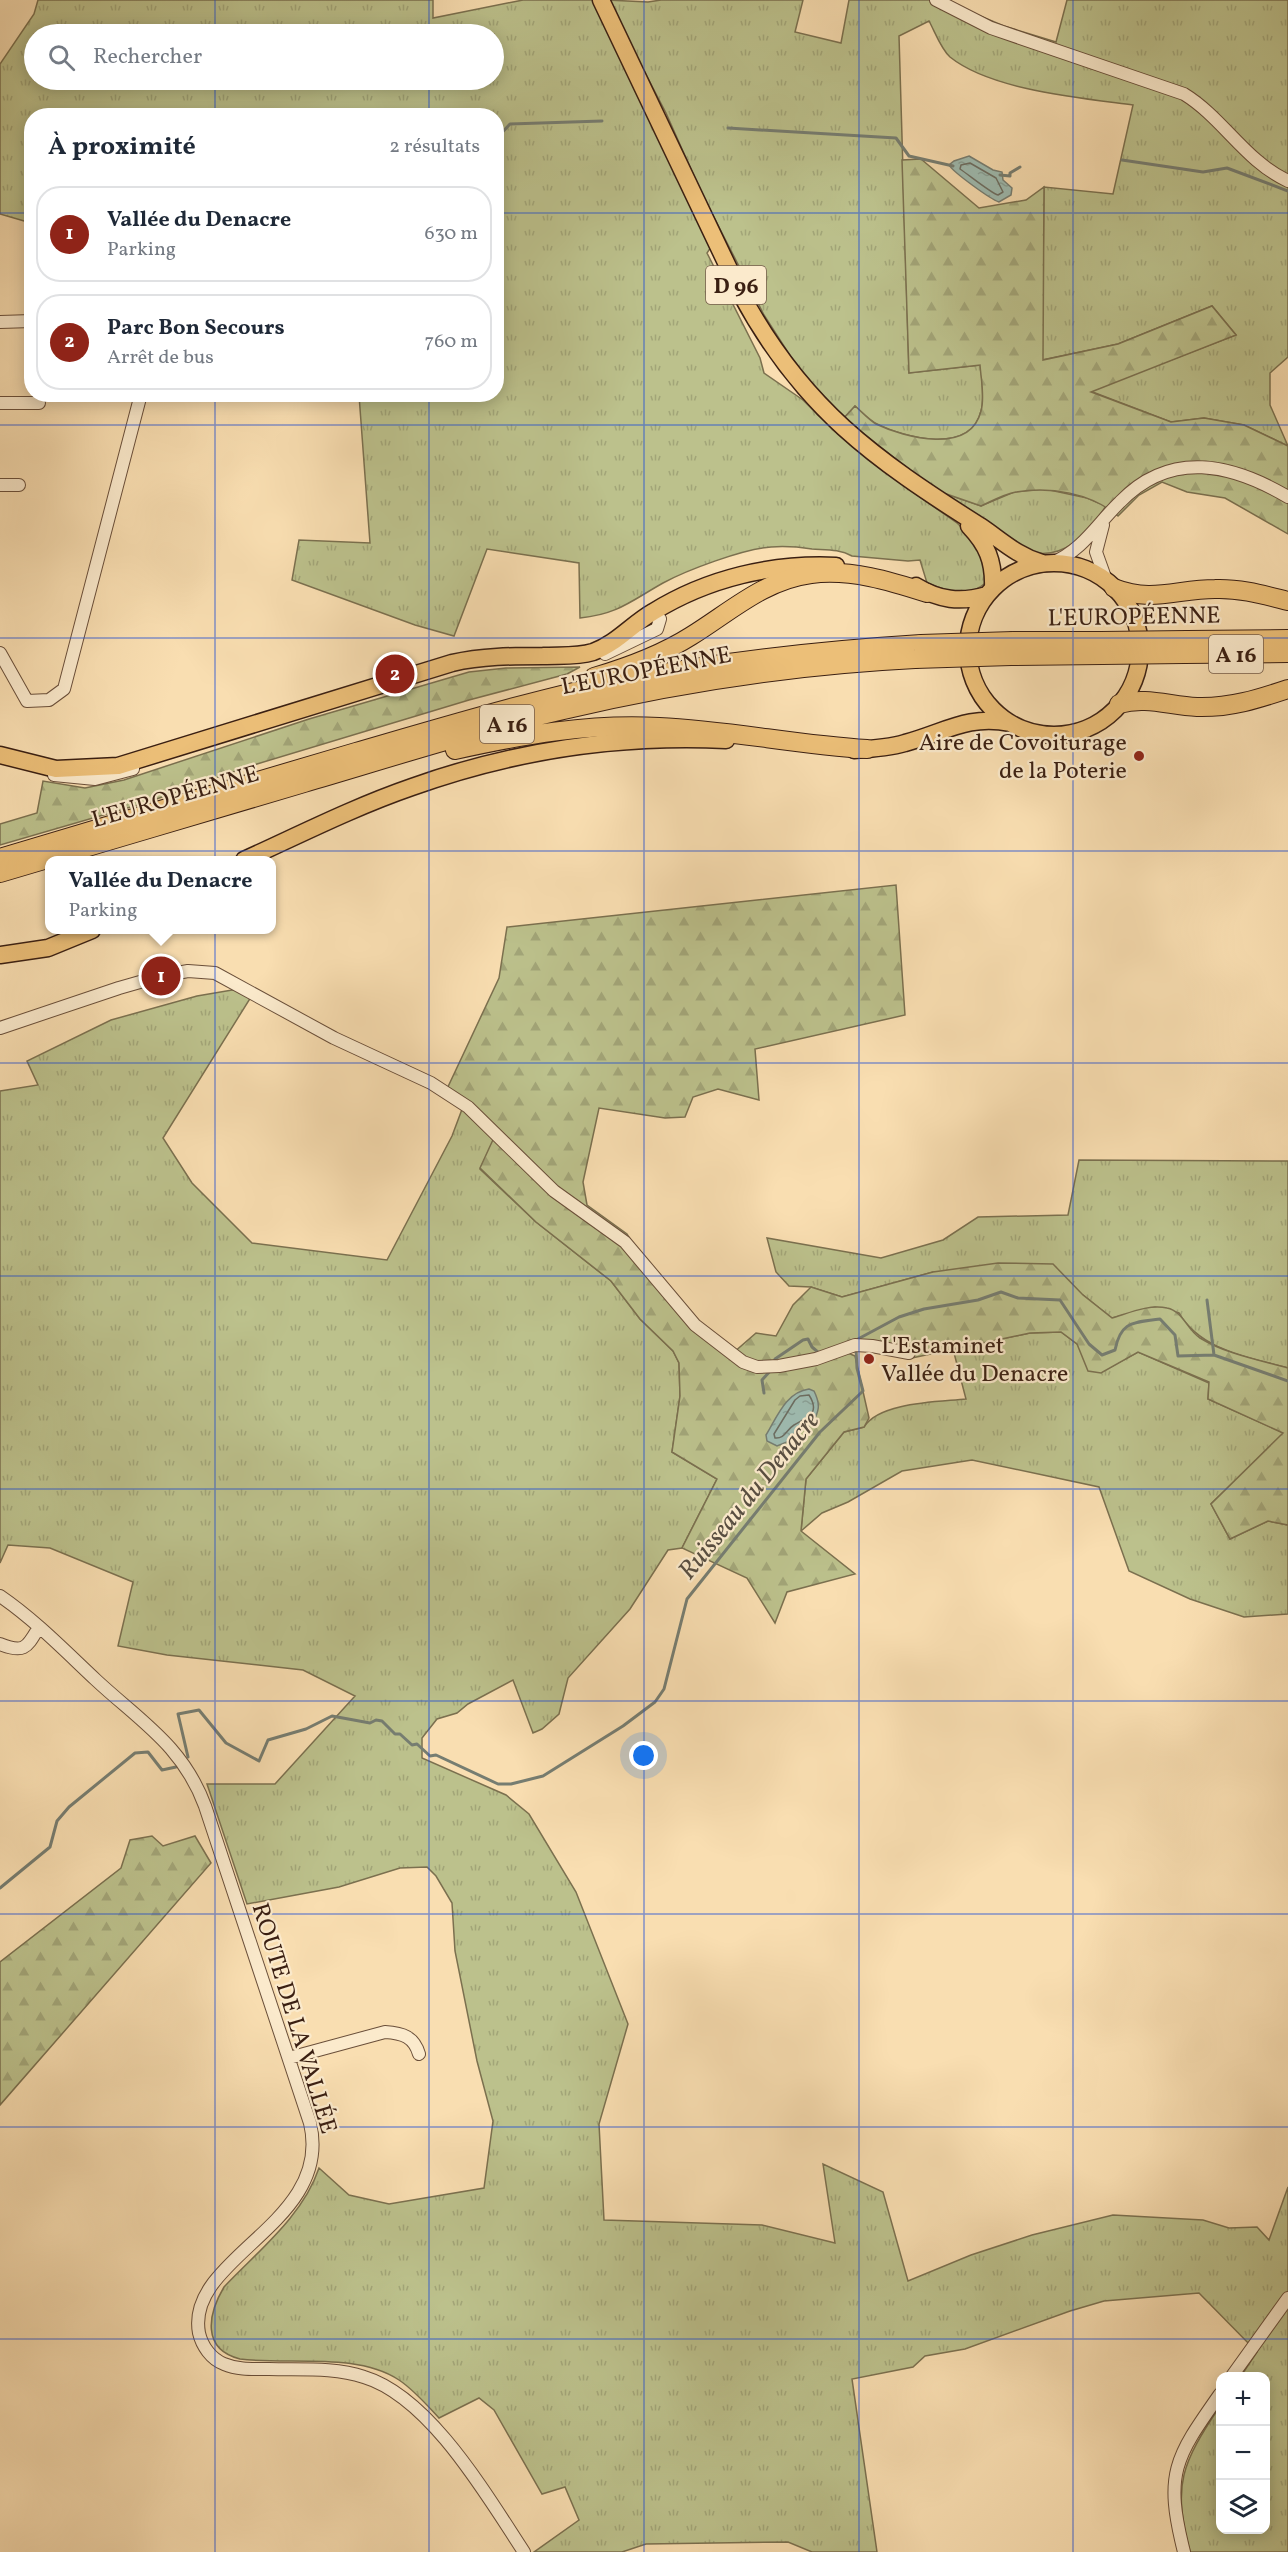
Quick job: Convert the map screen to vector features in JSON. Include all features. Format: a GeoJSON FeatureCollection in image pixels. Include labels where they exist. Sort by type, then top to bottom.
{"type":"FeatureCollection","features":[{"type":"Feature","properties":{"kind":"highway"},"geometry":{"type":"LineString","coordinates":[[533,702],[549,690],[620,669],[663,651],[708,625],[758,591],[793,578],[829,573],[859,575],[927,593]]}},
{"type":"Feature","properties":{"kind":"highway"},"geometry":{"type":"LineString","coordinates":[[1110,584],[1130,594],[1144,596],[1198,589],[1231,589],[1288,601]]}},
{"type":"Feature","properties":{"kind":"highway","name":"L'EUROPÉENNE"},"geometry":{"type":"LineString","coordinates":[[0,858],[533,702],[637,679],[722,664],[825,651],[918,652],[1185,647],[1288,639]]}},
{"type":"Feature","properties":{"kind":"highway","name":"L'EUROPÉENNE"},"geometry":{"type":"LineString","coordinates":[[1185,647],[1288,654]]}},
{"type":"Feature","properties":{"kind":"highway","name":"L'EUROPÉENNE"},"geometry":{"type":"LineString","coordinates":[[58,856],[484,730],[631,695],[762,673],[918,652]]}},
{"type":"Feature","properties":{"kind":"highway"},"geometry":{"type":"LineString","coordinates":[[1119,704],[1142,699],[1196,707],[1221,706],[1253,701],[1288,689]]}},
{"type":"Feature","properties":{"kind":"highway"},"geometry":{"type":"LineString","coordinates":[[238,803],[481,744],[575,729],[665,727],[867,749]]}},
{"type":"Feature","properties":{"kind":"highway","name":"L'EUROPÉENNE"},"geometry":{"type":"LineString","coordinates":[[0,873],[45,860]]}},
{"type":"Feature","properties":{"kind":"main road","name":"D 96"},"geometry":{"type":"LineString","coordinates":[[601,0],[736,284],[772,347],[800,384],[843,428],[885,464],[1017,553],[1047,563]]}},
{"type":"Feature","properties":{"kind":"main road","name":"D 96"},"geometry":{"type":"LineString","coordinates":[[951,509],[975,532],[987,548],[993,565],[990,591]]}},
{"type":"Feature","properties":{"kind":"main road"},"geometry":{"type":"LineString","coordinates":[[255,856],[411,787],[465,770],[546,751],[619,742],[695,739],[742,741],[819,750],[867,749],[905,743],[971,721],[990,720],[1010,723],[1039,734],[1070,733],[1099,722],[1119,704],[1136,675],[1140,648],[1133,615],[1110,584],[1078,566],[1047,563],[1018,571],[990,591],[977,609],[970,630],[969,664],[974,681],[985,700],[1010,723]]}},
{"type":"Feature","properties":{"kind":"main road"},"geometry":{"type":"LineString","coordinates":[[0,755],[56,769],[112,767],[282,718],[467,660],[582,654],[609,645],[653,611],[692,592],[727,579],[762,570],[796,566],[838,566],[873,571],[913,585],[927,593],[956,601],[990,591]]}},
{"type":"Feature","properties":{"kind":"main road"},"geometry":{"type":"LineString","coordinates":[[0,955],[48,948],[82,934]]}},
{"type":"Feature","properties":{"kind":"street"},"geometry":{"type":"LineString","coordinates":[[936,0],[991,28],[1184,94],[1205,109],[1257,161],[1288,181]]}},
{"type":"Feature","properties":{"kind":"street"},"geometry":{"type":"LineString","coordinates":[[0,322],[24,321]]}},
{"type":"Feature","properties":{"kind":"street"},"geometry":{"type":"LineString","coordinates":[[0,653],[27,701],[49,700],[64,689],[139,402]]}},
{"type":"Feature","properties":{"kind":"street"},"geometry":{"type":"LineString","coordinates":[[0,404],[39,403]]}},
{"type":"Feature","properties":{"kind":"street"},"geometry":{"type":"LineString","coordinates":[[1047,563],[1075,550],[1106,519],[1120,501],[1138,487],[1158,476],[1186,468],[1215,467],[1235,471],[1261,481],[1288,497]]}},
{"type":"Feature","properties":{"kind":"street"},"geometry":{"type":"LineString","coordinates":[[0,485],[19,485]]}},
{"type":"Feature","properties":{"kind":"street"},"geometry":{"type":"LineString","coordinates":[[1106,519],[1096,552],[1110,584]]}},
{"type":"Feature","properties":{"kind":"street"},"geometry":{"type":"LineString","coordinates":[[347,698],[473,665],[590,659],[657,629],[660,622],[653,611]]}},
{"type":"Feature","properties":{"kind":"street"},"geometry":{"type":"LineString","coordinates":[[0,762],[57,776],[99,779],[282,718]]}},
{"type":"Feature","properties":{"kind":"street"},"geometry":{"type":"LineString","coordinates":[[0,1028],[119,988],[176,973],[207,971],[221,976],[328,1035],[431,1083],[468,1107],[554,1191],[625,1242],[702,1330],[743,1362],[768,1367],[816,1359],[846,1347],[861,1345],[909,1353]]}},
{"type":"Feature","properties":{"kind":"street","name":"ROUTE DE LA VALLÉE"},"geometry":{"type":"LineString","coordinates":[[0,1596],[39,1627],[165,1741],[189,1771],[205,1806],[312,2129],[314,2144],[312,2162],[303,2187],[292,2202],[226,2270],[208,2292],[199,2316],[199,2333],[203,2344],[213,2358],[234,2367],[349,2373],[375,2381],[393,2391],[417,2411],[447,2442],[524,2552]]}},
{"type":"Feature","properties":{"kind":"street"},"geometry":{"type":"LineString","coordinates":[[0,1644],[16,1649],[26,1647],[39,1627]]}},
{"type":"Feature","properties":{"kind":"street"},"geometry":{"type":"LineString","coordinates":[[289,2058],[385,2032],[410,2038],[419,2054]]}},
{"type":"Feature","properties":{"kind":"street"},"geometry":{"type":"LineString","coordinates":[[1235,2372],[1288,2298]]}},
{"type":"Feature","properties":{"kind":"street"},"geometry":{"type":"LineString","coordinates":[[1184,2552],[1174,2500],[1176,2469],[1189,2440],[1216,2401]]}},
{"type":"Feature","properties":{"kind":"green space"},"geometry":{"type":"Polygon","coordinates":[[[38,0],[433,0],[433,18],[523,0],[593,0],[711,247],[707,253],[760,358],[764,373],[803,400],[833,430],[907,488],[957,523],[975,540],[988,581],[973,591],[951,591],[927,583],[920,560],[852,556],[833,550],[771,547],[700,566],[663,583],[615,610],[580,618],[579,563],[487,549],[454,636],[415,625],[292,580],[299,540],[370,543],[360,402],[504,402],[504,108],[24,108],[24,221],[0,214],[0,64],[24,29],[24,90],[504,90],[504,24],[27,24],[34,14],[38,0]]]}},
{"type":"Feature","properties":{"kind":"green space"},"geometry":{"type":"Polygon","coordinates":[[[607,0],[648,2],[661,0],[803,0],[795,32],[841,43],[849,0],[948,0],[1004,26],[1056,42],[1067,0],[1288,0],[1288,357],[1270,373],[1270,405],[1288,446],[1244,425],[1204,418],[1171,422],[1090,391],[1236,335],[1212,306],[1118,344],[1042,360],[1044,187],[1113,194],[1133,105],[1037,91],[988,77],[967,68],[950,57],[929,21],[899,36],[909,373],[981,365],[983,394],[981,411],[975,425],[964,434],[936,439],[920,438],[889,429],[868,418],[855,406],[844,418],[798,368],[764,315],[702,194],[666,113],[607,0]]]}},
{"type":"Feature","properties":{"kind":"green space"},"geometry":{"type":"Polygon","coordinates":[[[921,159],[979,208],[1026,200],[1044,187],[1043,360],[1118,344],[1212,306],[1236,335],[1091,392],[1171,422],[1204,418],[1244,425],[1288,446],[1288,534],[1225,498],[1187,492],[1162,482],[1139,495],[1118,516],[1083,497],[1056,491],[1016,492],[981,506],[935,490],[844,418],[855,406],[873,422],[888,429],[919,438],[935,439],[964,434],[975,425],[981,411],[983,394],[980,365],[909,373],[902,160],[921,159]]]}},
{"type":"Feature","properties":{"kind":"green space"},"geometry":{"type":"Polygon","coordinates":[[[1045,489],[1087,498],[1106,506],[1091,526],[1073,543],[1052,553],[1027,551],[935,490],[981,506],[1014,492],[1045,489]]]}},
{"type":"Feature","properties":{"kind":"green space"},"geometry":{"type":"Polygon","coordinates":[[[580,667],[567,674],[469,700],[247,767],[148,802],[0,845],[0,824],[37,813],[43,781],[85,788],[124,780],[309,719],[469,672],[506,668],[580,667]]]}},
{"type":"Feature","properties":{"kind":"green space"},"geometry":{"type":"Polygon","coordinates":[[[896,885],[905,1015],[755,1049],[759,1100],[718,1089],[693,1097],[685,1117],[665,1118],[599,1108],[583,1182],[587,1205],[627,1234],[651,1274],[679,1306],[733,1353],[756,1333],[776,1336],[793,1305],[811,1287],[842,1297],[933,1272],[998,1263],[1053,1264],[1083,1295],[1112,1318],[1146,1308],[1160,1307],[1172,1310],[1196,1335],[1210,1344],[1288,1368],[1288,1525],[1268,1521],[1230,1539],[1211,1504],[1283,1433],[1208,1399],[1209,1382],[1138,1352],[1101,1373],[1088,1371],[1077,1344],[1061,1332],[1030,1333],[912,1358],[873,1348],[848,1353],[855,1356],[869,1418],[864,1427],[844,1432],[806,1479],[801,1531],[855,1574],[787,1592],[775,1623],[747,1578],[682,1548],[717,1479],[672,1452],[680,1396],[679,1363],[673,1351],[640,1319],[611,1281],[536,1222],[480,1168],[497,1131],[446,1091],[499,978],[507,927],[896,885]]]}},
{"type":"Feature","properties":{"kind":"green space"},"geometry":{"type":"Polygon","coordinates":[[[238,989],[251,997],[163,1138],[192,1183],[252,1243],[387,1260],[452,1136],[464,1104],[498,1131],[480,1169],[536,1222],[611,1281],[640,1319],[673,1351],[679,1363],[680,1396],[672,1452],[717,1479],[682,1548],[668,1550],[630,1609],[568,1678],[559,1714],[542,1729],[533,1733],[513,1680],[468,1704],[457,1713],[437,1719],[422,1738],[422,1758],[506,1795],[529,1814],[576,1892],[628,2024],[599,2124],[604,2220],[762,2225],[835,2243],[823,2164],[883,2192],[908,2281],[971,2255],[1032,2235],[1113,2215],[1203,2220],[1229,2228],[1257,2227],[1269,2240],[1288,2187],[1288,2552],[1190,2552],[1182,2509],[1184,2475],[1197,2443],[1216,2412],[1216,2534],[1270,2534],[1270,2372],[1244,2372],[1257,2352],[1199,2293],[1104,2301],[965,2349],[925,2356],[913,2367],[852,2379],[877,2552],[812,2552],[788,2542],[646,2544],[622,2552],[534,2552],[579,2520],[565,2487],[542,2494],[494,2410],[479,2398],[439,2418],[410,2388],[382,2371],[363,2366],[322,2361],[240,2359],[227,2354],[219,2347],[211,2329],[218,2297],[224,2287],[291,2217],[312,2185],[319,2168],[349,2195],[389,2204],[484,2188],[493,2121],[477,2061],[455,1951],[452,1903],[436,1876],[427,1867],[400,1868],[339,1887],[247,1904],[207,1784],[275,1784],[355,1696],[303,1670],[167,1655],[118,1646],[133,1582],[50,1548],[8,1545],[0,1563],[0,1091],[38,1085],[27,1061],[111,1020],[197,996],[238,989]]]}},
{"type":"Feature","properties":{"kind":"green space"},"geometry":{"type":"Polygon","coordinates":[[[1079,1160],[1288,1161],[1288,1368],[1227,1351],[1200,1336],[1188,1326],[1179,1313],[1155,1307],[1112,1318],[1083,1295],[933,1272],[842,1297],[811,1287],[789,1286],[776,1272],[767,1238],[881,1258],[943,1240],[978,1217],[1068,1215],[1079,1160]]]}},
{"type":"Feature","properties":{"kind":"green space"},"geometry":{"type":"Polygon","coordinates":[[[1061,1332],[1077,1344],[1101,1372],[1138,1352],[1209,1383],[1208,1399],[1284,1433],[1211,1504],[1230,1539],[1268,1521],[1288,1525],[1288,1614],[1244,1617],[1190,1599],[1129,1571],[1099,1487],[972,1460],[902,1471],[848,1502],[822,1513],[801,1531],[806,1479],[844,1432],[864,1427],[882,1412],[896,1408],[966,1399],[953,1349],[1030,1333],[1061,1332]]]}},
{"type":"Feature","properties":{"kind":"green space"},"geometry":{"type":"Polygon","coordinates":[[[152,1836],[163,1846],[195,1836],[211,1863],[0,2105],[0,1962],[121,1868],[130,1840],[152,1836]]]}},
{"type":"Feature","properties":{"kind":"water"},"geometry":{"type":"Polygon","coordinates":[[[969,156],[993,170],[1002,172],[1003,180],[1012,188],[1011,195],[999,202],[994,200],[964,179],[949,165],[969,156]]]}},
{"type":"Feature","properties":{"kind":"water"},"geometry":{"type":"Polygon","coordinates":[[[809,1389],[814,1391],[818,1400],[818,1412],[812,1425],[797,1430],[787,1442],[777,1446],[767,1441],[766,1435],[783,1406],[794,1395],[809,1389]]]}},
{"type":"Feature","properties":{"kind":"waterway"},"geometry":{"type":"LineString","coordinates":[[504,130],[510,124],[602,121]]}},
{"type":"Feature","properties":{"kind":"waterway"},"geometry":{"type":"LineString","coordinates":[[728,128],[896,138],[909,156],[953,166]]}},
{"type":"Feature","properties":{"kind":"waterway"},"geometry":{"type":"LineString","coordinates":[[1122,160],[1203,172],[1227,168],[1288,191]]}},
{"type":"Feature","properties":{"kind":"waterway"},"geometry":{"type":"LineString","coordinates":[[1000,175],[1010,176],[1010,173],[1020,167]]}},
{"type":"Feature","properties":{"kind":"waterway","name":"Ruisseau du Denacre"},"geometry":{"type":"LineString","coordinates":[[857,1343],[858,1339],[899,1317],[924,1309],[978,1300],[1001,1292],[1018,1298],[1060,1300],[1089,1344],[1102,1355],[1115,1350],[1125,1328],[1143,1321],[1160,1319],[1175,1335],[1178,1356],[1214,1355],[1288,1381]]}},
{"type":"Feature","properties":{"kind":"waterway"},"geometry":{"type":"LineString","coordinates":[[1207,1300],[1214,1355]]}},
{"type":"Feature","properties":{"kind":"waterway"},"geometry":{"type":"LineString","coordinates":[[774,1363],[775,1359],[803,1340],[808,1339],[819,1353]]}},
{"type":"Feature","properties":{"kind":"waterway","name":"Ruisseau du Denacre"},"geometry":{"type":"LineString","coordinates":[[188,1757],[178,1714],[199,1710],[226,1743],[259,1761],[268,1740],[306,1729],[332,1716],[370,1723],[376,1720],[382,1721],[395,1734],[400,1734],[412,1745],[417,1744],[430,1756],[436,1755],[498,1784],[511,1784],[543,1776],[623,1726],[655,1702],[664,1689],[687,1599],[820,1432],[863,1391],[857,1368],[856,1349]]}},
{"type":"Feature","properties":{"kind":"waterway"},"geometry":{"type":"LineString","coordinates":[[764,1393],[762,1380],[772,1369]]}},
{"type":"Feature","properties":{"kind":"waterway","name":"Ruisseau du Denacre"},"geometry":{"type":"LineString","coordinates":[[0,1888],[50,1847],[57,1821],[69,1807],[135,1753],[148,1752],[162,1770],[176,1767]]}},
{"type":"Feature","properties":{"kind":"place","name":"Parc Bon Secours"},"geometry":{"type":"Point","coordinates":[395,674]}},
{"type":"Feature","properties":{"kind":"place","name":"Aire de Covoiturage de la Poterie"},"geometry":{"type":"Point","coordinates":[1139,756]}},
{"type":"Feature","properties":{"kind":"place","name":"Vallée du Denacre"},"geometry":{"type":"Point","coordinates":[161,976]}},
{"type":"Feature","properties":{"kind":"place","name":"L'Estaminet Vallée du Denacre"},"geometry":{"type":"Point","coordinates":[869,1359]}}]}
